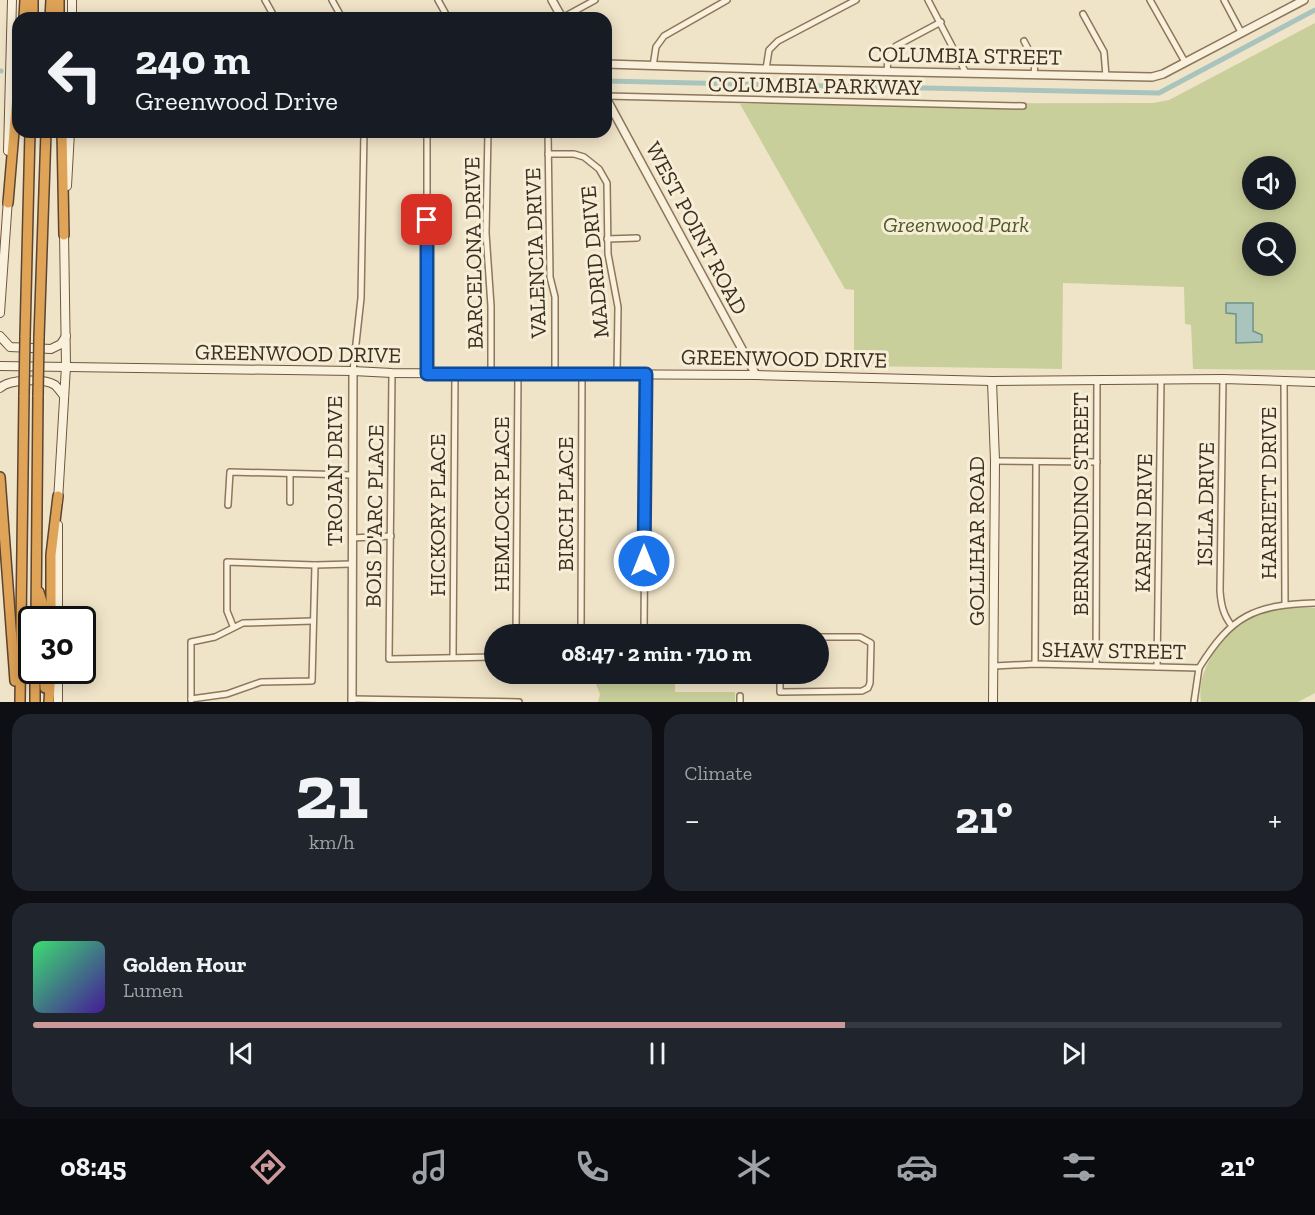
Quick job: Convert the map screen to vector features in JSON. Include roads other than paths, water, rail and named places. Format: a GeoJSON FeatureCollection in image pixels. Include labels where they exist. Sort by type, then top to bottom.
{"type":"FeatureCollection","features":[{"type":"Feature","properties":{"kind":"highway"},"geometry":{"type":"LineString","coordinates":[[8,203],[13,138]]}},
{"type":"Feature","properties":{"kind":"highway"},"geometry":{"type":"LineString","coordinates":[[18,702],[30,138]]}},
{"type":"Feature","properties":{"kind":"highway"},"geometry":{"type":"LineString","coordinates":[[36,606],[39,338],[46,138]]}},
{"type":"Feature","properties":{"kind":"highway"},"geometry":{"type":"LineString","coordinates":[[62,138],[64,235]]}},
{"type":"Feature","properties":{"kind":"highway"},"geometry":{"type":"LineString","coordinates":[[0,477],[18,702]]}},
{"type":"Feature","properties":{"kind":"highway"},"geometry":{"type":"LineString","coordinates":[[51,606],[51,555],[54,514],[58,496]]}},
{"type":"Feature","properties":{"kind":"highway"},"geometry":{"type":"LineString","coordinates":[[36,581],[43,606]]}},
{"type":"Feature","properties":{"kind":"highway"},"geometry":{"type":"LineString","coordinates":[[35,684],[35,702]]}},
{"type":"Feature","properties":{"kind":"highway"},"geometry":{"type":"LineString","coordinates":[[44,684],[45,702]]}},
{"type":"Feature","properties":{"kind":"highway"},"geometry":{"type":"LineString","coordinates":[[50,702],[51,684]]}},
{"type":"Feature","properties":{"kind":"main road"},"geometry":{"type":"LineString","coordinates":[[0,313],[8,203],[12,0]]}},
{"type":"Feature","properties":{"kind":"main road"},"geometry":{"type":"LineString","coordinates":[[58,606],[58,496],[67,335],[64,235],[70,138]]}},
{"type":"Feature","properties":{"kind":"main road"},"geometry":{"type":"LineString","coordinates":[[0,336],[10,347],[51,349],[61,344],[67,335]]}},
{"type":"Feature","properties":{"kind":"main road","name":"GREENWOOD DRIVE"},"geometry":{"type":"LineString","coordinates":[[0,366],[427,374],[756,375],[992,381],[1223,379],[1315,382]]}},
{"type":"Feature","properties":{"kind":"main road"},"geometry":{"type":"LineString","coordinates":[[0,388],[11,381],[47,382],[57,386],[64,396]]}},
{"type":"Feature","properties":{"kind":"main road","name":"GOLLIHAR ROAD"},"geometry":{"type":"LineString","coordinates":[[992,381],[995,461],[993,702]]}},
{"type":"Feature","properties":{"kind":"main road"},"geometry":{"type":"LineString","coordinates":[[58,684],[58,702]]}},
{"type":"Feature","properties":{"kind":"street"},"geometry":{"type":"LineString","coordinates":[[573,12],[595,0]]}},
{"type":"Feature","properties":{"kind":"street"},"geometry":{"type":"LineString","coordinates":[[653,66],[656,47],[664,36],[727,0]]}},
{"type":"Feature","properties":{"kind":"street"},"geometry":{"type":"LineString","coordinates":[[766,69],[769,50],[778,41],[856,0]]}},
{"type":"Feature","properties":{"kind":"street"},"geometry":{"type":"LineString","coordinates":[[928,0],[966,73]]}},
{"type":"Feature","properties":{"kind":"street"},"geometry":{"type":"LineString","coordinates":[[1150,0],[1185,62]]}},
{"type":"Feature","properties":{"kind":"street"},"geometry":{"type":"LineString","coordinates":[[1224,0],[1241,32]]}},
{"type":"Feature","properties":{"kind":"street","name":"COLUMBIA STREET"},"geometry":{"type":"LineString","coordinates":[[612,64],[1152,76],[1163,74],[1302,0]]}},
{"type":"Feature","properties":{"kind":"street"},"geometry":{"type":"LineString","coordinates":[[1083,14],[1104,52],[1106,76]]}},
{"type":"Feature","properties":{"kind":"street"},"geometry":{"type":"LineString","coordinates":[[887,72],[888,58],[892,50],[902,42],[941,22]]}},
{"type":"Feature","properties":{"kind":"street"},"geometry":{"type":"LineString","coordinates":[[1024,41],[1035,62],[1035,75]]}},
{"type":"Feature","properties":{"kind":"street","name":"COLUMBIA PARKWAY"},"geometry":{"type":"LineString","coordinates":[[612,97],[1023,106]]}},
{"type":"Feature","properties":{"kind":"street","name":"WEST POINT ROAD"},"geometry":{"type":"LineString","coordinates":[[612,108],[756,375]]}},
{"type":"Feature","properties":{"kind":"street","name":"TROJAN DRIVE"},"geometry":{"type":"LineString","coordinates":[[352,700],[353,371],[361,297],[364,138]]}},
{"type":"Feature","properties":{"kind":"street"},"geometry":{"type":"LineString","coordinates":[[427,138],[427,374]]}},
{"type":"Feature","properties":{"kind":"street","name":"BARCELONA DRIVE"},"geometry":{"type":"LineString","coordinates":[[488,138],[486,233],[491,373]]}},
{"type":"Feature","properties":{"kind":"street","name":"VALENCIA DRIVE"},"geometry":{"type":"LineString","coordinates":[[548,138],[550,277],[555,297],[555,373]]}},
{"type":"Feature","properties":{"kind":"street","name":"MADRID DRIVE"},"geometry":{"type":"LineString","coordinates":[[548,154],[574,154],[584,157],[594,162],[604,174],[608,189],[607,239],[618,307],[617,374]]}},
{"type":"Feature","properties":{"kind":"street"},"geometry":{"type":"LineString","coordinates":[[607,239],[638,238]]}},
{"type":"Feature","properties":{"kind":"street","name":"BOIS D'ARC PLACE"},"geometry":{"type":"LineString","coordinates":[[392,373],[389,659],[453,657]]}},
{"type":"Feature","properties":{"kind":"street","name":"HICKORY PLACE"},"geometry":{"type":"LineString","coordinates":[[453,657],[454,373]]}},
{"type":"Feature","properties":{"kind":"street","name":"BIRCH PLACE"},"geometry":{"type":"LineString","coordinates":[[581,624],[582,373]]}},
{"type":"Feature","properties":{"kind":"street","name":"HEMLOCK PLACE"},"geometry":{"type":"LineString","coordinates":[[516,624],[518,374]]}},
{"type":"Feature","properties":{"kind":"street"},"geometry":{"type":"LineString","coordinates":[[644,624],[646,374]]}},
{"type":"Feature","properties":{"kind":"street","name":"ISLLA DRIVE"},"geometry":{"type":"LineString","coordinates":[[1223,379],[1220,591],[1221,606],[1226,619],[1232,626]]}},
{"type":"Feature","properties":{"kind":"street","name":"BERNANDINO STREET"},"geometry":{"type":"LineString","coordinates":[[1096,665],[1097,380]]}},
{"type":"Feature","properties":{"kind":"street","name":"KAREN DRIVE"},"geometry":{"type":"LineString","coordinates":[[1157,667],[1161,380]]}},
{"type":"Feature","properties":{"kind":"street","name":"HARRIETT DRIVE"},"geometry":{"type":"LineString","coordinates":[[1284,381],[1285,604]]}},
{"type":"Feature","properties":{"kind":"street"},"geometry":{"type":"LineString","coordinates":[[995,461],[1097,462]]}},
{"type":"Feature","properties":{"kind":"street"},"geometry":{"type":"LineString","coordinates":[[1035,664],[1036,462]]}},
{"type":"Feature","properties":{"kind":"street"},"geometry":{"type":"LineString","coordinates":[[228,505],[230,472],[352,475]]}},
{"type":"Feature","properties":{"kind":"street"},"geometry":{"type":"LineString","coordinates":[[290,474],[290,502]]}},
{"type":"Feature","properties":{"kind":"street"},"geometry":{"type":"LineString","coordinates":[[352,538],[391,536]]}},
{"type":"Feature","properties":{"kind":"street"},"geometry":{"type":"LineString","coordinates":[[233,626],[227,611],[227,562],[352,564]]}},
{"type":"Feature","properties":{"kind":"street"},"geometry":{"type":"LineString","coordinates":[[313,621],[253,621],[233,626],[215,637],[191,642],[191,701],[227,694],[261,682],[312,681],[315,565]]}},
{"type":"Feature","properties":{"kind":"street","name":"SHAW STREET"},"geometry":{"type":"LineString","coordinates":[[994,666],[1035,664],[1199,668],[1213,645],[1232,626],[1262,609],[1285,604],[1315,603]]}},
{"type":"Feature","properties":{"kind":"street"},"geometry":{"type":"LineString","coordinates":[[780,684],[780,692],[862,691],[868,688],[871,643],[860,637],[829,637]]}},
{"type":"Feature","properties":{"kind":"street"},"geometry":{"type":"LineString","coordinates":[[453,657],[484,657]]}},
{"type":"Feature","properties":{"kind":"street"},"geometry":{"type":"LineString","coordinates":[[1194,702],[1199,668]]}},
{"type":"Feature","properties":{"kind":"street"},"geometry":{"type":"LineString","coordinates":[[352,700],[519,702]]}},
{"type":"Feature","properties":{"kind":"water"},"geometry":{"type":"Polygon","coordinates":[[[1226,303],[1253,303],[1253,331],[1262,335],[1262,342],[1236,343],[1236,314],[1226,313],[1226,303]]]}},
{"type":"Feature","properties":{"kind":"waterway"},"geometry":{"type":"LineString","coordinates":[[612,81],[1159,93],[1315,10]]}},
{"type":"Feature","properties":{"kind":"park label","name":"Greenwood Park"},"geometry":{"type":"Point","coordinates":[956,224]}}]}
